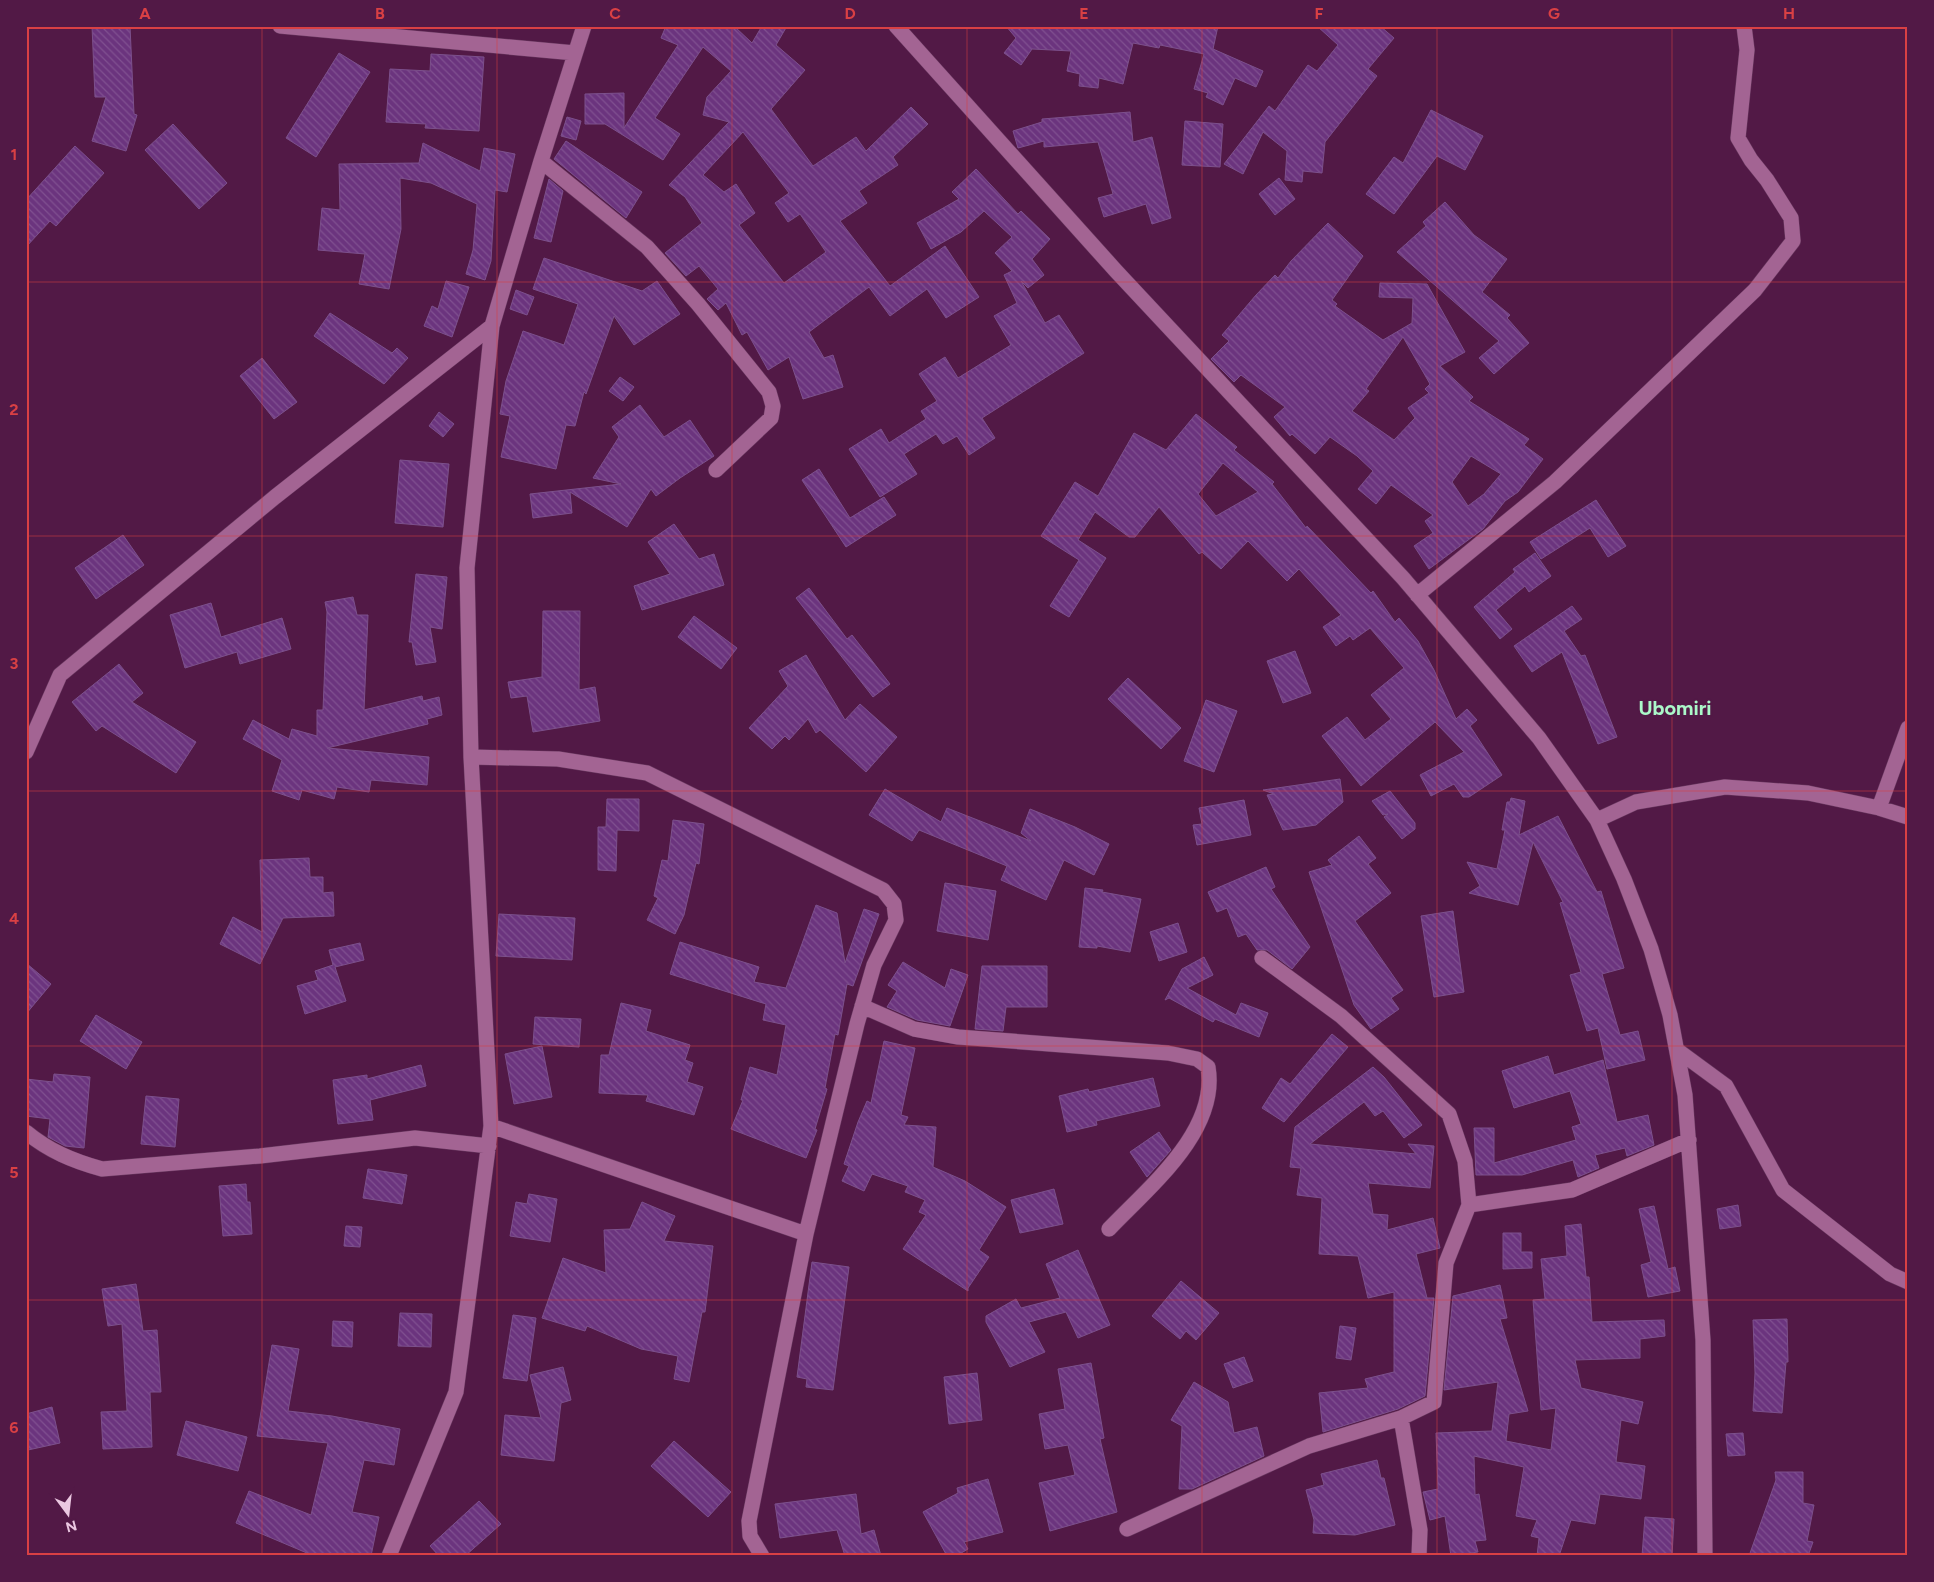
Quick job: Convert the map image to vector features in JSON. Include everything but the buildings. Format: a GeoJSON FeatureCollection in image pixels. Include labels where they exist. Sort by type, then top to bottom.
{"type":"FeatureCollection","features":[{"type":"Feature","properties":{"kind":"street"},"geometry":{"type":"LineString","coordinates":[[280,26],[576,53]]}},
{"type":"Feature","properties":{"kind":"street"},"geometry":{"type":"LineString","coordinates":[[389,1556],[456,1392],[491,1126],[471,757],[467,568],[492,326],[541,161],[584,26]]}},
{"type":"Feature","properties":{"kind":"street"},"geometry":{"type":"LineString","coordinates":[[896,26],[1116,271],[1417,595],[1539,738],[1597,820],[1624,879],[1651,949],[1670,1015],[1685,1095],[1703,1340],[1705,1556]]}},
{"type":"Feature","properties":{"kind":"street"},"geometry":{"type":"LineString","coordinates":[[1417,595],[1555,482],[1755,290],[1793,241],[1791,218],[1768,180],[1751,160],[1738,138],[1747,50],[1744,26]]}},
{"type":"Feature","properties":{"kind":"street"},"geometry":{"type":"LineString","coordinates":[[541,161],[647,247],[698,304],[769,392],[773,406],[771,418],[716,470]]}},
{"type":"Feature","properties":{"kind":"street"},"geometry":{"type":"LineString","coordinates":[[26,752],[60,675],[275,497],[492,326]]}},
{"type":"Feature","properties":{"kind":"street"},"geometry":{"type":"LineString","coordinates":[[1879,808],[1908,728]]}},
{"type":"Feature","properties":{"kind":"street"},"geometry":{"type":"LineString","coordinates":[[471,757],[558,759],[647,773],[883,890],[894,904],[896,920],[874,965],[862,1006],[806,1234],[750,1520],[750,1536],[762,1556]]}},
{"type":"Feature","properties":{"kind":"street"},"geometry":{"type":"LineString","coordinates":[[1597,820],[1636,802],[1725,787],[1808,794],[1879,808],[1908,817]]}},
{"type":"Feature","properties":{"kind":"street"},"geometry":{"type":"LineString","coordinates":[[1127,1529],[1308,1446],[1401,1418],[1434,1402],[1446,1263],[1469,1204],[1465,1161],[1449,1114],[1341,1016],[1262,958]]}},
{"type":"Feature","properties":{"kind":"street"},"geometry":{"type":"LineString","coordinates":[[862,1006],[914,1029],[958,1037],[1168,1053],[1197,1059],[1208,1067],[1211,1082],[1207,1106],[1179,1156],[1109,1229]]}},
{"type":"Feature","properties":{"kind":"street"},"geometry":{"type":"LineString","coordinates":[[1677,1050],[1726,1086],[1783,1190],[1890,1274],[1908,1282]]}},
{"type":"Feature","properties":{"kind":"street"},"geometry":{"type":"LineString","coordinates":[[491,1126],[806,1234]]}},
{"type":"Feature","properties":{"kind":"street"},"geometry":{"type":"LineString","coordinates":[[26,1132],[44,1147],[77,1162],[102,1169],[260,1156],[415,1138],[489,1146]]}},
{"type":"Feature","properties":{"kind":"street"},"geometry":{"type":"LineString","coordinates":[[1469,1204],[1572,1190],[1688,1140]]}},
{"type":"Feature","properties":{"kind":"street"},"geometry":{"type":"LineString","coordinates":[[1401,1418],[1420,1530],[1419,1556]]}},
{"type":"Feature","properties":{"kind":"district","name":"Ubomiri"},"geometry":{"type":"Point","coordinates":[1675,708]}}]}
